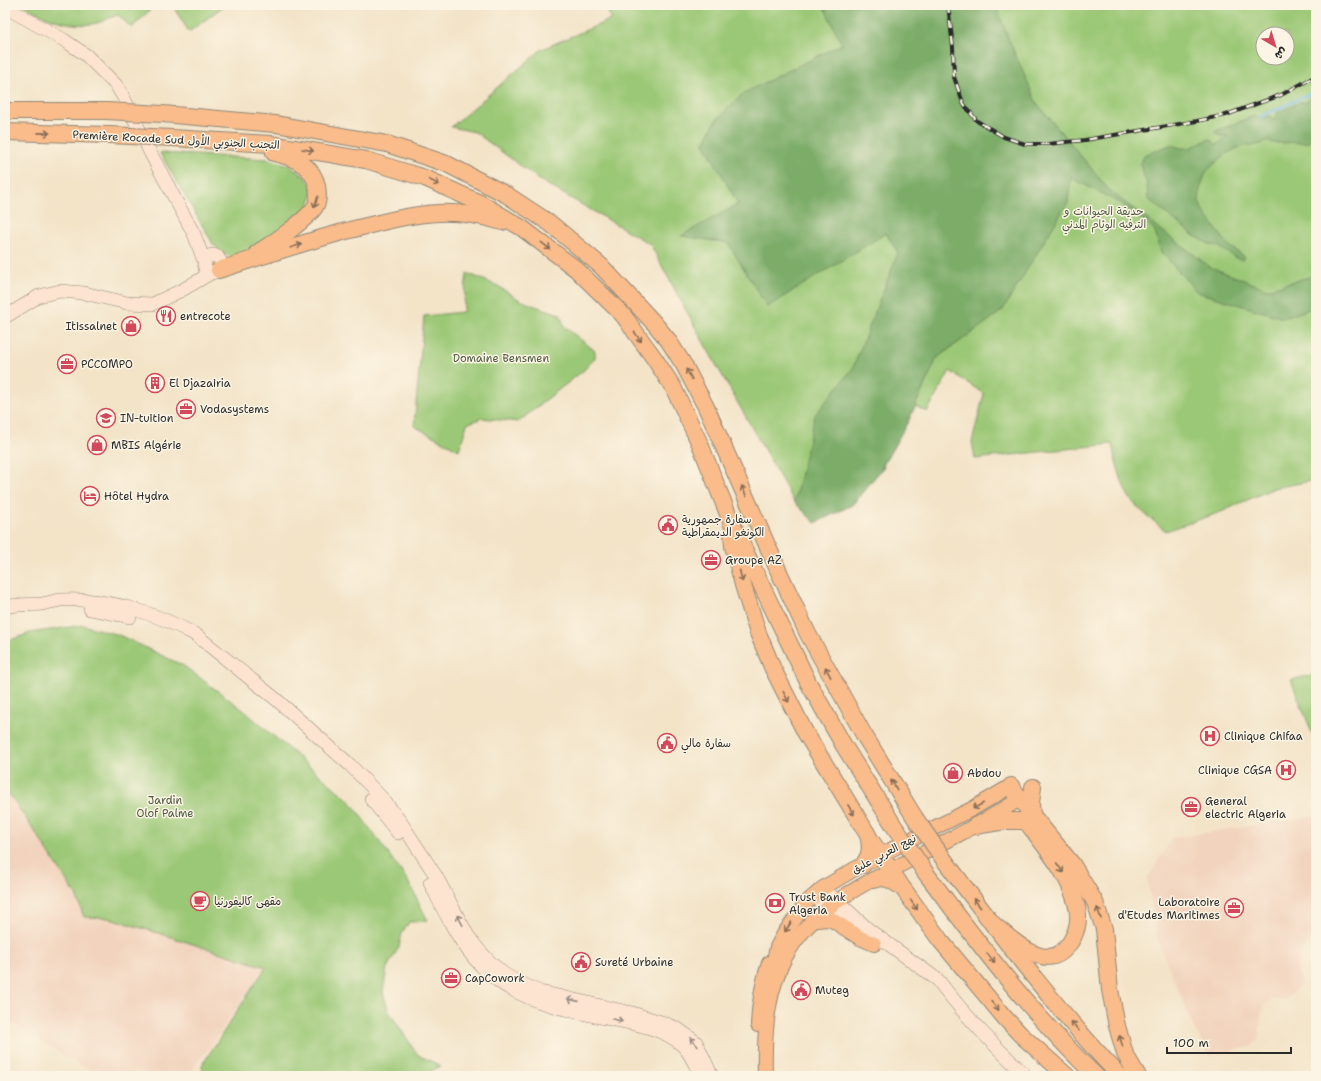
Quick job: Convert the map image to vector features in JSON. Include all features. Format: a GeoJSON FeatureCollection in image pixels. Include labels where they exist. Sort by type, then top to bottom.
{"type":"FeatureCollection","features":[{"type":"Feature","properties":{"kind":"highway","name":"Première Rocade Sud التجنب الجنوبي الأول"},"geometry":{"type":"LineString","coordinates":[[10,111],[106,111],[163,114],[284,125],[387,144],[446,164],[507,195],[551,224],[602,266],[654,322],[684,365],[706,407],[808,634],[864,735],[915,818],[945,861],[993,924]]}},
{"type":"Feature","properties":{"kind":"highway","name":"Première Rocade Sud التجنب الجنوبي الأول"},"geometry":{"type":"LineString","coordinates":[[5,132],[110,135],[270,144],[366,160],[425,178],[482,204],[522,228],[576,269],[623,315],[673,387],[700,444],[732,524],[808,682],[844,746],[896,829],[925,872],[971,934],[1041,1019],[1096,1076]]}},
{"type":"Feature","properties":{"kind":"highway"},"geometry":{"type":"LineString","coordinates":[[172,138],[237,149],[282,154],[296,159],[303,164],[313,175],[316,181],[318,199],[316,205],[299,223],[254,255],[235,262],[212,264]]}},
{"type":"Feature","properties":{"kind":"highway"},"geometry":{"type":"LineString","coordinates":[[212,264],[396,219],[424,214],[460,214],[483,217],[522,228]]}},
{"type":"Feature","properties":{"kind":"highway"},"geometry":{"type":"LineString","coordinates":[[732,524],[733,546],[743,585],[758,634],[773,669],[805,732],[880,856],[940,940],[1005,1018],[1026,1040],[1067,1076]]}},
{"type":"Feature","properties":{"kind":"highway"},"geometry":{"type":"LineString","coordinates":[[1029,818],[1033,787]]}},
{"type":"Feature","properties":{"kind":"highway"},"geometry":{"type":"LineString","coordinates":[[993,924],[1025,950],[1045,957],[1056,955],[1069,946],[1077,929],[1078,912],[1070,886],[1029,818],[1012,795]]}},
{"type":"Feature","properties":{"kind":"highway"},"geometry":{"type":"LineString","coordinates":[[975,826],[1029,818]]}},
{"type":"Feature","properties":{"kind":"highway"},"geometry":{"type":"LineString","coordinates":[[1029,818],[1072,864],[1095,902],[1104,929],[1110,990],[1117,1026],[1126,1054],[1138,1076]]}},
{"type":"Feature","properties":{"kind":"highway"},"geometry":{"type":"LineString","coordinates":[[863,865],[870,852],[868,836]]}},
{"type":"Feature","properties":{"kind":"highway"},"geometry":{"type":"LineString","coordinates":[[873,880],[882,878],[888,879],[902,887]]}},
{"type":"Feature","properties":{"kind":"highway"},"geometry":{"type":"LineString","coordinates":[[993,924],[1048,994],[1120,1076]]}},
{"type":"Feature","properties":{"kind":"main road"},"geometry":{"type":"LineString","coordinates":[[5,7],[64,40],[86,55],[116,85],[123,96],[152,156],[212,264],[184,289],[153,304],[127,303],[84,293],[60,291],[39,296],[5,317],[7,322],[5,327]]}},
{"type":"Feature","properties":{"kind":"main road"},"geometry":{"type":"LineString","coordinates":[[5,606],[15,604],[42,604],[65,600],[104,603],[137,610],[176,625],[196,635],[277,700],[350,766],[382,798],[400,821],[436,876],[468,936],[491,963],[504,974],[540,992],[632,1013],[678,1029],[696,1042],[712,1076]]}},
{"type":"Feature","properties":{"kind":"main road"},"geometry":{"type":"LineString","coordinates":[[5,614],[68,608],[94,609],[147,622],[165,629],[194,644],[232,673],[290,722],[322,750],[370,798],[406,844],[436,894],[447,918],[462,943],[491,975],[504,985],[522,995],[542,1002],[640,1026],[668,1036],[681,1044],[688,1052],[701,1076]]}},
{"type":"Feature","properties":{"kind":"main road","name":"نهج العربي عليق"},"geometry":{"type":"LineString","coordinates":[[757,1076],[757,1040],[761,992],[764,976],[782,950],[811,921],[832,904],[890,870],[975,826],[1012,795]]}},
{"type":"Feature","properties":{"kind":"main road","name":"نهج العربي عليق"},"geometry":{"type":"LineString","coordinates":[[764,1076],[766,1024],[773,988],[781,965],[782,950],[795,916],[818,892],[863,865],[1012,795]]}},
{"type":"Feature","properties":{"kind":"main road"},"geometry":{"type":"LineString","coordinates":[[818,892],[874,944]]}},
{"type":"Feature","properties":{"kind":"main road"},"geometry":{"type":"LineString","coordinates":[[832,904],[938,980],[975,1026],[1026,1076]]}},
{"type":"Feature","properties":{"kind":"main road"},"geometry":{"type":"LineString","coordinates":[[811,921],[825,919],[832,920],[860,938],[874,944],[907,965],[933,985],[946,991]]}},
{"type":"Feature","properties":{"kind":"main road","name":"نهج العربي عليق"},"geometry":{"type":"LineString","coordinates":[[773,1076],[776,1007],[780,984],[782,950]]}},
{"type":"Feature","properties":{"kind":"shaded area"},"geometry":{"type":"Polygon","coordinates":[[[5,789],[26,818],[76,895],[84,917],[110,918],[264,967],[209,1049],[195,1064],[191,1076],[101,1076],[77,1064],[17,1026],[8,1022],[5,1018],[5,789]]]}},
{"type":"Feature","properties":{"kind":"shaded area","name":"Laboratoire d'Etudes Maritimes"},"geometry":{"type":"Polygon","coordinates":[[[1316,816],[1316,936],[1302,949],[1297,960],[1297,971],[1301,984],[1287,998],[1282,1000],[1273,1000],[1266,1003],[1262,1012],[1258,1040],[1250,1047],[1209,1056],[1193,1026],[1158,941],[1147,879],[1172,838],[1316,816]]]}},
{"type":"Feature","properties":{"kind":"green space"},"geometry":{"type":"Polygon","coordinates":[[[24,5],[157,5],[153,7],[132,28],[118,15],[97,23],[79,25],[49,18],[31,10],[24,5]]]}},
{"type":"Feature","properties":{"kind":"green space"},"geometry":{"type":"Polygon","coordinates":[[[172,5],[225,5],[189,32],[172,5]]]}},
{"type":"Feature","properties":{"kind":"green space","name":"حديقة الحيوانات و الترفيه الوئام المدني"},"geometry":{"type":"Polygon","coordinates":[[[603,5],[1316,5],[1316,480],[1274,488],[1221,512],[1166,531],[1143,512],[1127,494],[1117,465],[1112,444],[975,459],[972,442],[984,394],[950,371],[927,412],[915,406],[882,467],[884,466],[852,505],[815,523],[794,502],[650,244],[541,181],[475,132],[451,127],[542,49],[612,19],[603,5]]]}},
{"type":"Feature","properties":{"kind":"green space"},"geometry":{"type":"Polygon","coordinates":[[[823,5],[996,5],[1009,40],[1036,102],[1111,192],[1210,267],[1267,289],[1316,275],[1316,307],[1283,318],[1197,292],[1161,252],[1154,229],[1120,203],[1071,178],[1068,202],[1002,311],[937,358],[909,420],[882,467],[884,466],[852,505],[815,523],[794,502],[815,415],[853,368],[898,253],[886,233],[767,307],[728,243],[681,236],[738,204],[704,143],[716,120],[744,93],[842,44],[823,5]]]}},
{"type":"Feature","properties":{"kind":"green space"},"geometry":{"type":"Polygon","coordinates":[[[1316,95],[1316,139],[1311,142],[1275,143],[1266,141],[1261,144],[1237,148],[1226,154],[1206,172],[1200,189],[1199,202],[1203,211],[1228,245],[1245,257],[1243,260],[1236,258],[1218,246],[1209,244],[1193,235],[1148,199],[1147,184],[1141,163],[1144,155],[1170,145],[1190,148],[1209,139],[1215,144],[1218,144],[1228,136],[1220,136],[1215,132],[1216,131],[1254,116],[1263,119],[1269,116],[1275,119],[1278,112],[1300,102],[1307,102],[1312,96],[1316,95]]]}},
{"type":"Feature","properties":{"kind":"green space"},"geometry":{"type":"Polygon","coordinates":[[[160,153],[268,159],[289,165],[304,176],[310,183],[313,192],[308,210],[245,256],[234,257],[227,255],[213,244],[160,153]]]}},
{"type":"Feature","properties":{"kind":"green space","name":"Domaine Bensmen"},"geometry":{"type":"Polygon","coordinates":[[[467,273],[498,286],[518,299],[560,314],[564,326],[595,351],[595,358],[584,370],[518,422],[482,418],[467,424],[459,450],[414,426],[424,316],[463,312],[467,273]]]}},
{"type":"Feature","properties":{"kind":"green space","name":"Jardin Olof Palme"},"geometry":{"type":"Polygon","coordinates":[[[83,625],[119,635],[184,666],[242,709],[350,801],[408,881],[428,921],[409,922],[402,933],[399,947],[387,968],[383,992],[389,1012],[418,1055],[441,1066],[423,1075],[424,1076],[204,1076],[202,1065],[266,967],[110,918],[84,917],[76,895],[26,818],[5,789],[5,642],[30,633],[83,625]]]}},
{"type":"Feature","properties":{"kind":"green space"},"geometry":{"type":"Polygon","coordinates":[[[1316,674],[1316,743],[1291,680],[1316,674]]]}},
{"type":"Feature","properties":{"kind":"waterway"},"geometry":{"type":"LineString","coordinates":[[1093,5],[1099,5]]}},
{"type":"Feature","properties":{"kind":"waterway"},"geometry":{"type":"LineString","coordinates":[[1260,117],[1316,91]]}},
{"type":"Feature","properties":{"kind":"railway"},"geometry":{"type":"LineString","coordinates":[[948,5],[953,47],[954,77],[963,103],[977,121],[1004,137],[1025,144],[1048,144],[1085,140],[1226,115],[1281,95],[1316,76]]}},
{"type":"Feature","properties":{"kind":"place","name":"entrecote"},"geometry":{"type":"Point","coordinates":[166,316]}},
{"type":"Feature","properties":{"kind":"place","name":"Itissalnet"},"geometry":{"type":"Point","coordinates":[131,326]}},
{"type":"Feature","properties":{"kind":"place","name":"PCCOMPO"},"geometry":{"type":"Point","coordinates":[67,364]}},
{"type":"Feature","properties":{"kind":"place","name":"El Djazairia"},"geometry":{"type":"Point","coordinates":[155,383]}},
{"type":"Feature","properties":{"kind":"place","name":"Vodasystems"},"geometry":{"type":"Point","coordinates":[186,409]}},
{"type":"Feature","properties":{"kind":"place","name":"IN-tuition"},"geometry":{"type":"Point","coordinates":[106,418]}},
{"type":"Feature","properties":{"kind":"place","name":"MBIS Algérie"},"geometry":{"type":"Point","coordinates":[97,445]}},
{"type":"Feature","properties":{"kind":"place","name":"Hôtel Hydra"},"geometry":{"type":"Point","coordinates":[90,496]}},
{"type":"Feature","properties":{"kind":"place","name":"سفارة جمهورية الكونغو الديمقراطية"},"geometry":{"type":"Point","coordinates":[668,525]}},
{"type":"Feature","properties":{"kind":"place","name":"Groupe AZ"},"geometry":{"type":"Point","coordinates":[711,560]}},
{"type":"Feature","properties":{"kind":"place","name":"Clinique Chifaa"},"geometry":{"type":"Point","coordinates":[1210,736]}},
{"type":"Feature","properties":{"kind":"place","name":"سفارة مالي"},"geometry":{"type":"Point","coordinates":[667,743]}},
{"type":"Feature","properties":{"kind":"place","name":"Clinique CGSA"},"geometry":{"type":"Point","coordinates":[1286,770]}},
{"type":"Feature","properties":{"kind":"place","name":"Abdou"},"geometry":{"type":"Point","coordinates":[953,773]}},
{"type":"Feature","properties":{"kind":"place","name":"General electric Algeria"},"geometry":{"type":"Point","coordinates":[1191,807]}},
{"type":"Feature","properties":{"kind":"place","name":"مقهى كاليفورنيا"},"geometry":{"type":"Point","coordinates":[200,901]}},
{"type":"Feature","properties":{"kind":"place","name":"Trust Bank Algeria"},"geometry":{"type":"Point","coordinates":[775,903]}},
{"type":"Feature","properties":{"kind":"place","name":"Laboratoire d'Etudes Maritimes"},"geometry":{"type":"Point","coordinates":[1234,908]}},
{"type":"Feature","properties":{"kind":"place","name":"Sureté Urbaine"},"geometry":{"type":"Point","coordinates":[581,962]}},
{"type":"Feature","properties":{"kind":"place","name":"CapCowork"},"geometry":{"type":"Point","coordinates":[451,978]}},
{"type":"Feature","properties":{"kind":"place","name":"Muteg"},"geometry":{"type":"Point","coordinates":[801,990]}}]}
